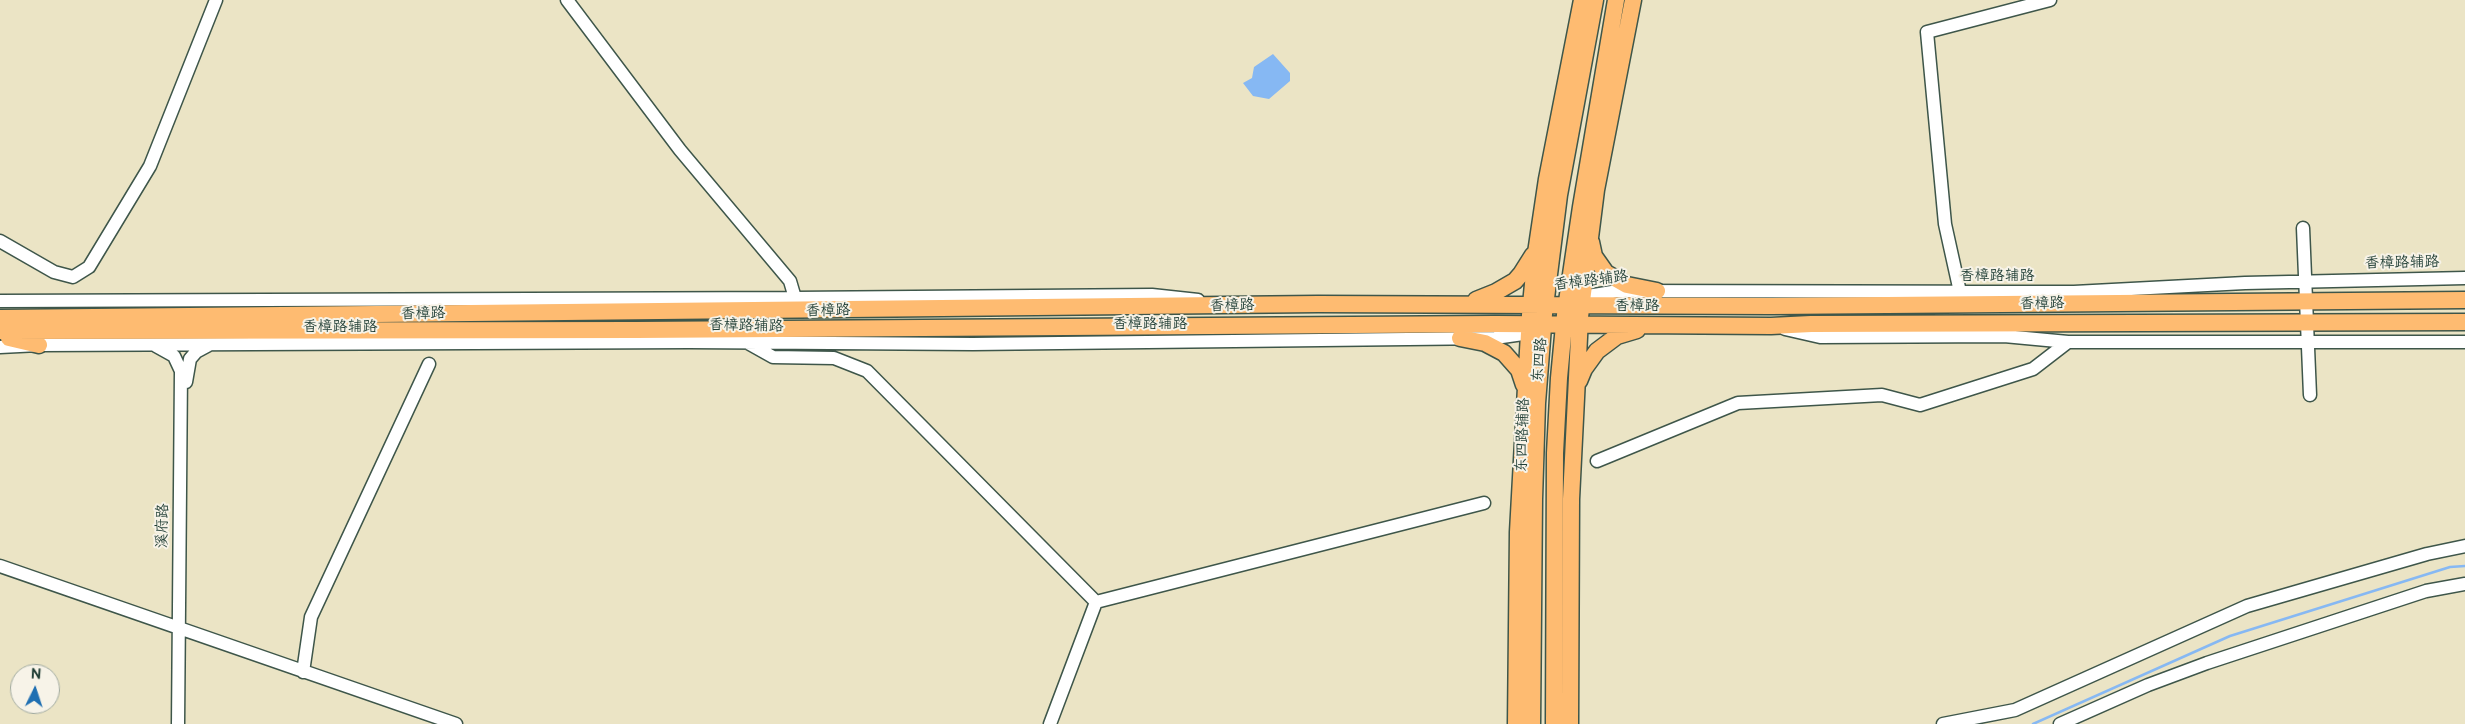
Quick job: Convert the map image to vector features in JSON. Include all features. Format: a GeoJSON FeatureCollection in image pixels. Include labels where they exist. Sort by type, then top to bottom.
{"type":"FeatureCollection","features":[{"type":"Feature","properties":{"kind":"main road"},"geometry":{"type":"LineString","coordinates":[[1540,304],[1538,238],[1559,112],[1582,0]]}},
{"type":"Feature","properties":{"kind":"main road","name":"东四路"},"geometry":{"type":"LineString","coordinates":[[1532,724],[1536,328],[1595,0]]}},
{"type":"Feature","properties":{"kind":"main road","name":"东四路"},"geometry":{"type":"LineString","coordinates":[[1554,724],[1555,453],[1569,326],[1574,302],[1586,174],[1616,0]]}},
{"type":"Feature","properties":{"kind":"main road"},"geometry":{"type":"LineString","coordinates":[[1574,302],[1590,236],[1619,68],[1633,0]]}},
{"type":"Feature","properties":{"kind":"main road"},"geometry":{"type":"LineString","coordinates":[[1559,112],[1584,59]]}},
{"type":"Feature","properties":{"kind":"main road"},"geometry":{"type":"LineString","coordinates":[[1596,121],[1619,68]]}},
{"type":"Feature","properties":{"kind":"main road"},"geometry":{"type":"LineString","coordinates":[[1586,174],[1590,236],[1594,256],[1606,272],[1627,285],[1657,291]]}},
{"type":"Feature","properties":{"kind":"main road"},"geometry":{"type":"LineString","coordinates":[[1460,304],[1496,292],[1514,281],[1528,264],[1538,238]]}},
{"type":"Feature","properties":{"kind":"main road","name":"香樟路"},"geometry":{"type":"LineString","coordinates":[[0,318],[1168,308],[1230,305],[1540,304],[1574,302],[1925,306],[2465,300]]}},
{"type":"Feature","properties":{"kind":"main road","name":"香樟路"},"geometry":{"type":"LineString","coordinates":[[0,331],[1536,328],[1569,326],[1771,326],[1811,324],[2465,322]]}},
{"type":"Feature","properties":{"kind":"main road"},"geometry":{"type":"LineString","coordinates":[[1569,326],[1576,397],[1571,494],[1570,724]]}},
{"type":"Feature","properties":{"kind":"main road"},"geometry":{"type":"LineString","coordinates":[[1576,397],[1584,369],[1597,351],[1606,343],[1626,333],[1658,326]]}},
{"type":"Feature","properties":{"kind":"main road","name":"东四路辅路"},"geometry":{"type":"LineString","coordinates":[[1516,724],[1519,513],[1525,388],[1536,328]]}},
{"type":"Feature","properties":{"kind":"main road"},"geometry":{"type":"LineString","coordinates":[[636,330],[689,342]]}},
{"type":"Feature","properties":{"kind":"main road"},"geometry":{"type":"LineString","coordinates":[[0,335],[39,345]]}},
{"type":"Feature","properties":{"kind":"main road"},"geometry":{"type":"LineString","coordinates":[[1460,338],[1485,343],[1504,353],[1519,370],[1525,388],[1536,440]]}},
{"type":"Feature","properties":{"kind":"main road"},"geometry":{"type":"LineString","coordinates":[[1519,513],[1535,466]]}},
{"type":"Feature","properties":{"kind":"main road"},"geometry":{"type":"LineString","coordinates":[[1556,539],[1571,494]]}},
{"type":"Feature","properties":{"kind":"street"},"geometry":{"type":"LineString","coordinates":[[0,241],[54,272],[73,277],[89,268],[150,166],[216,0]]}},
{"type":"Feature","properties":{"kind":"street"},"geometry":{"type":"LineString","coordinates":[[567,0],[680,150],[790,281],[794,298]]}},
{"type":"Feature","properties":{"kind":"street"},"geometry":{"type":"LineString","coordinates":[[1960,292],[1945,224],[1927,32],[2050,0]]}},
{"type":"Feature","properties":{"kind":"street"},"geometry":{"type":"LineString","coordinates":[[2303,228],[2310,395]]}},
{"type":"Feature","properties":{"kind":"street","name":"香樟路辅路"},"geometry":{"type":"LineString","coordinates":[[1574,302],[1618,292],[2074,292],[2305,281],[2465,278]]}},
{"type":"Feature","properties":{"kind":"street"},"geometry":{"type":"LineString","coordinates":[[0,300],[1152,295],[1230,305]]}},
{"type":"Feature","properties":{"kind":"street","name":"香樟路"},"geometry":{"type":"LineString","coordinates":[[1771,326],[1820,337],[2004,336],[2068,342],[2465,342]]}},
{"type":"Feature","properties":{"kind":"street","name":"香樟路辅路"},"geometry":{"type":"LineString","coordinates":[[0,347],[151,344],[689,342],[973,344],[1495,338],[1536,328]]}},
{"type":"Feature","properties":{"kind":"street"},"geometry":{"type":"LineString","coordinates":[[746,342],[773,357],[834,358],[867,371],[1096,602]]}},
{"type":"Feature","properties":{"kind":"street"},"geometry":{"type":"LineString","coordinates":[[1597,461],[1738,403],[1882,395],[1920,405],[2033,369],[2068,342]]}},
{"type":"Feature","properties":{"kind":"street","name":"溪府路"},"geometry":{"type":"LineString","coordinates":[[151,344],[166,350],[174,356],[180,371],[183,724]]}},
{"type":"Feature","properties":{"kind":"street","name":"溪府路"},"geometry":{"type":"LineString","coordinates":[[178,724],[187,368],[196,352],[214,344]]}},
{"type":"Feature","properties":{"kind":"street"},"geometry":{"type":"LineString","coordinates":[[303,672],[311,617],[429,364]]}},
{"type":"Feature","properties":{"kind":"street"},"geometry":{"type":"LineString","coordinates":[[1096,602],[1484,504]]}},
{"type":"Feature","properties":{"kind":"street"},"geometry":{"type":"LineString","coordinates":[[1943,724],[2015,710],[2248,606],[2427,554],[2465,546]]}},
{"type":"Feature","properties":{"kind":"street"},"geometry":{"type":"LineString","coordinates":[[0,566],[456,724]]}},
{"type":"Feature","properties":{"kind":"street"},"geometry":{"type":"LineString","coordinates":[[2060,724],[2139,689],[2206,663],[2426,591],[2465,584]]}},
{"type":"Feature","properties":{"kind":"street"},"geometry":{"type":"LineString","coordinates":[[1050,724],[1096,602]]}},
{"type":"Feature","properties":{"kind":"water"},"geometry":{"type":"Polygon","coordinates":[[[1273,54],[1290,73],[1290,81],[1269,99],[1253,96],[1243,83],[1252,78],[1254,67],[1273,54]]]}},
{"type":"Feature","properties":{"kind":"waterway"},"geometry":{"type":"LineString","coordinates":[[2033,724],[2230,636],[2450,567],[2465,566]]}}]}
